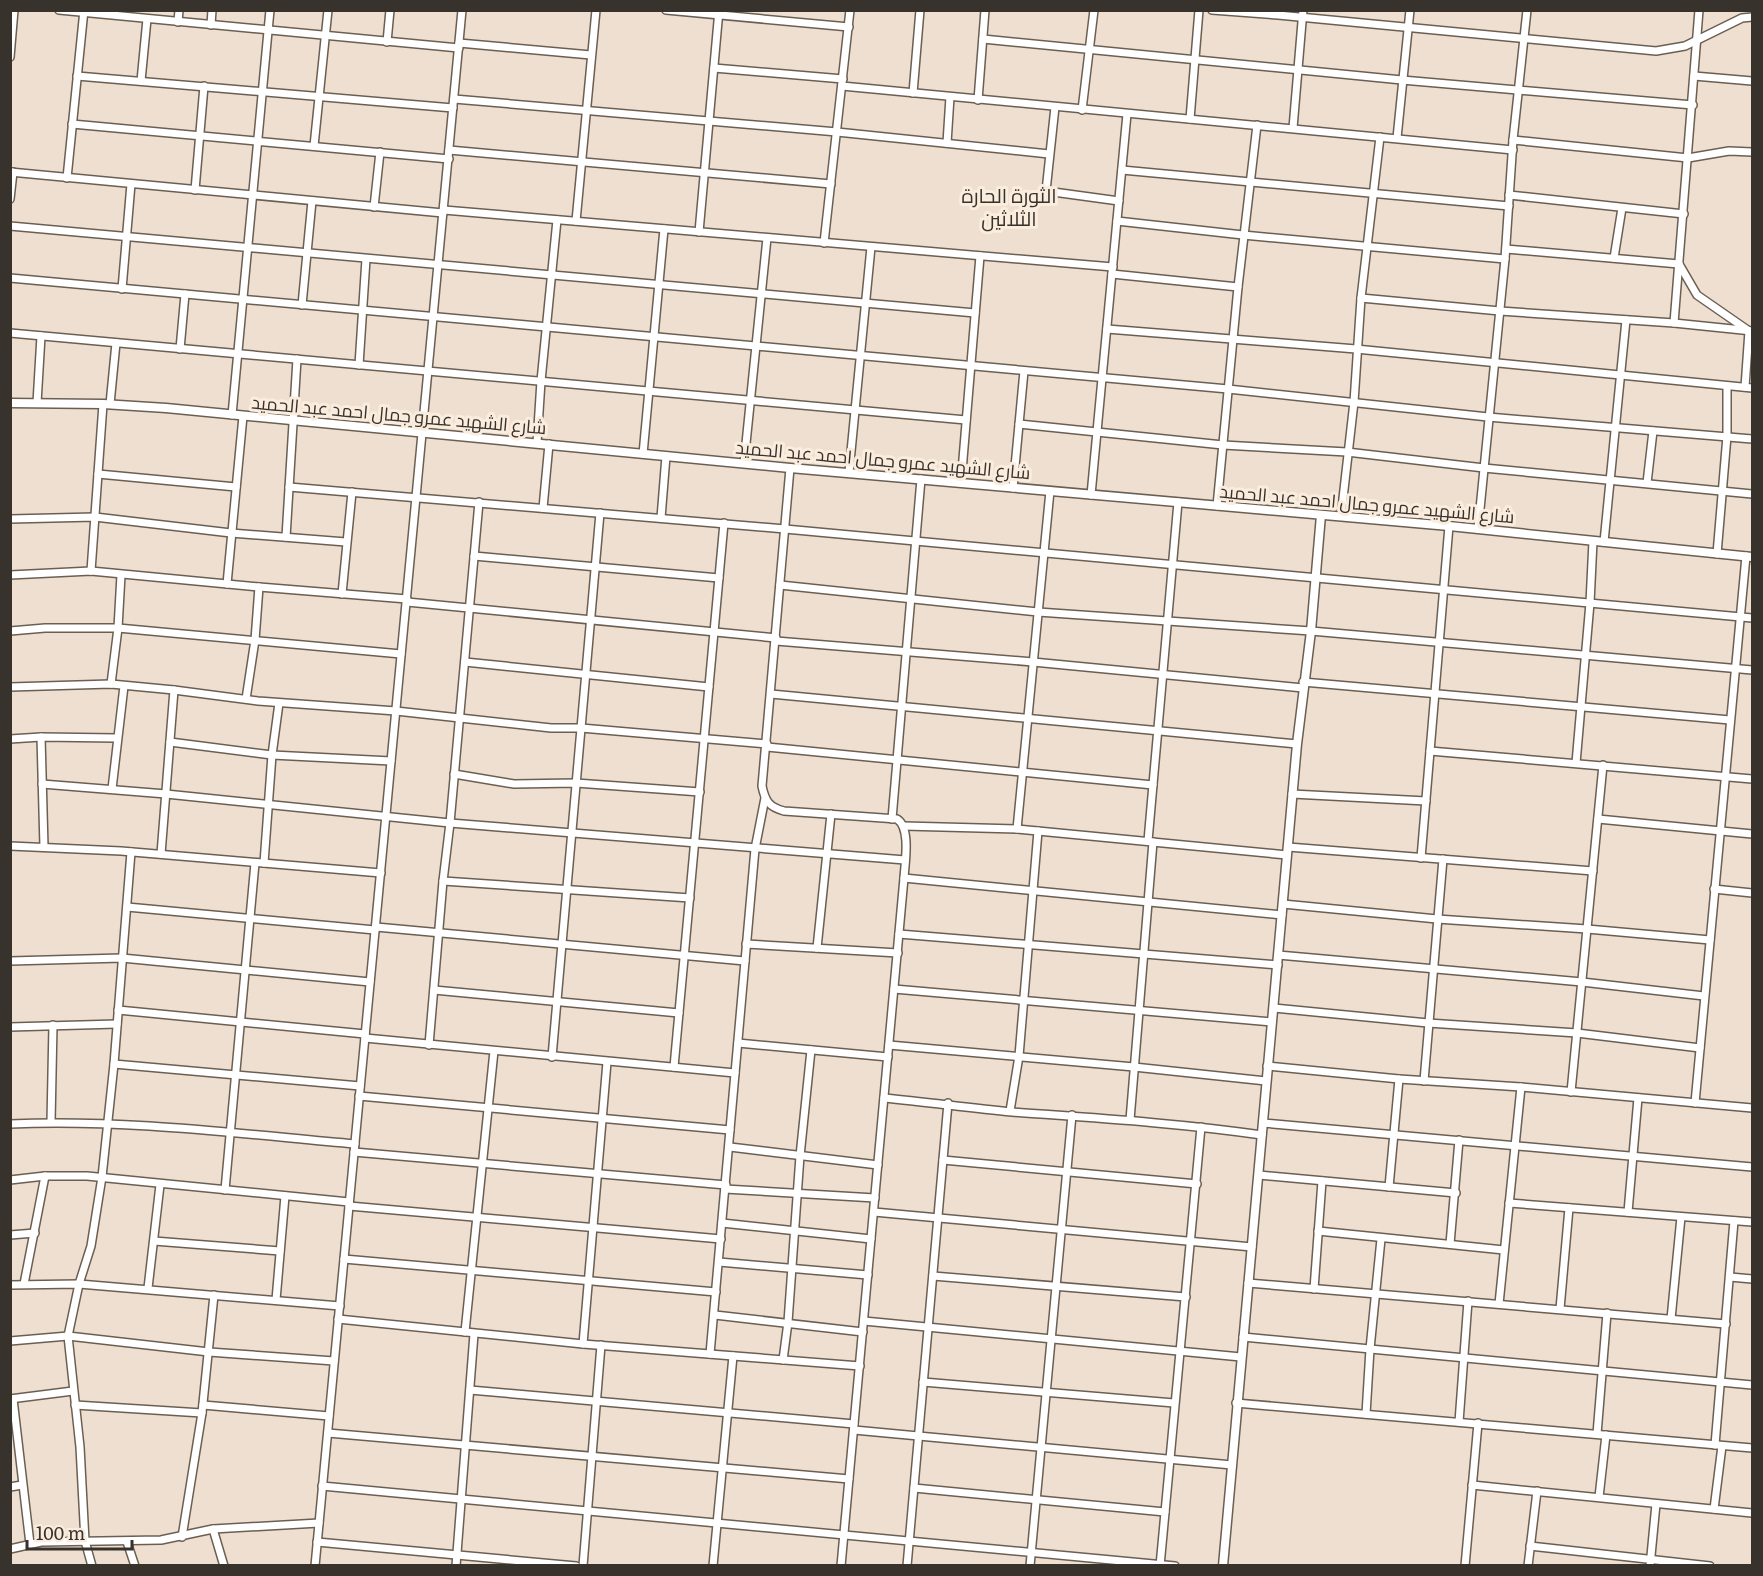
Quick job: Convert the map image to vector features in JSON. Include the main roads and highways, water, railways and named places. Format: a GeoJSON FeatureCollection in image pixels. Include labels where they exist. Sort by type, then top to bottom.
{"type":"FeatureCollection","features":[{"type":"Feature","properties":{"kind":"district","name":"الثورة الحارة الثلاثين"},"geometry":{"type":"Point","coordinates":[1009,206]}}]}
